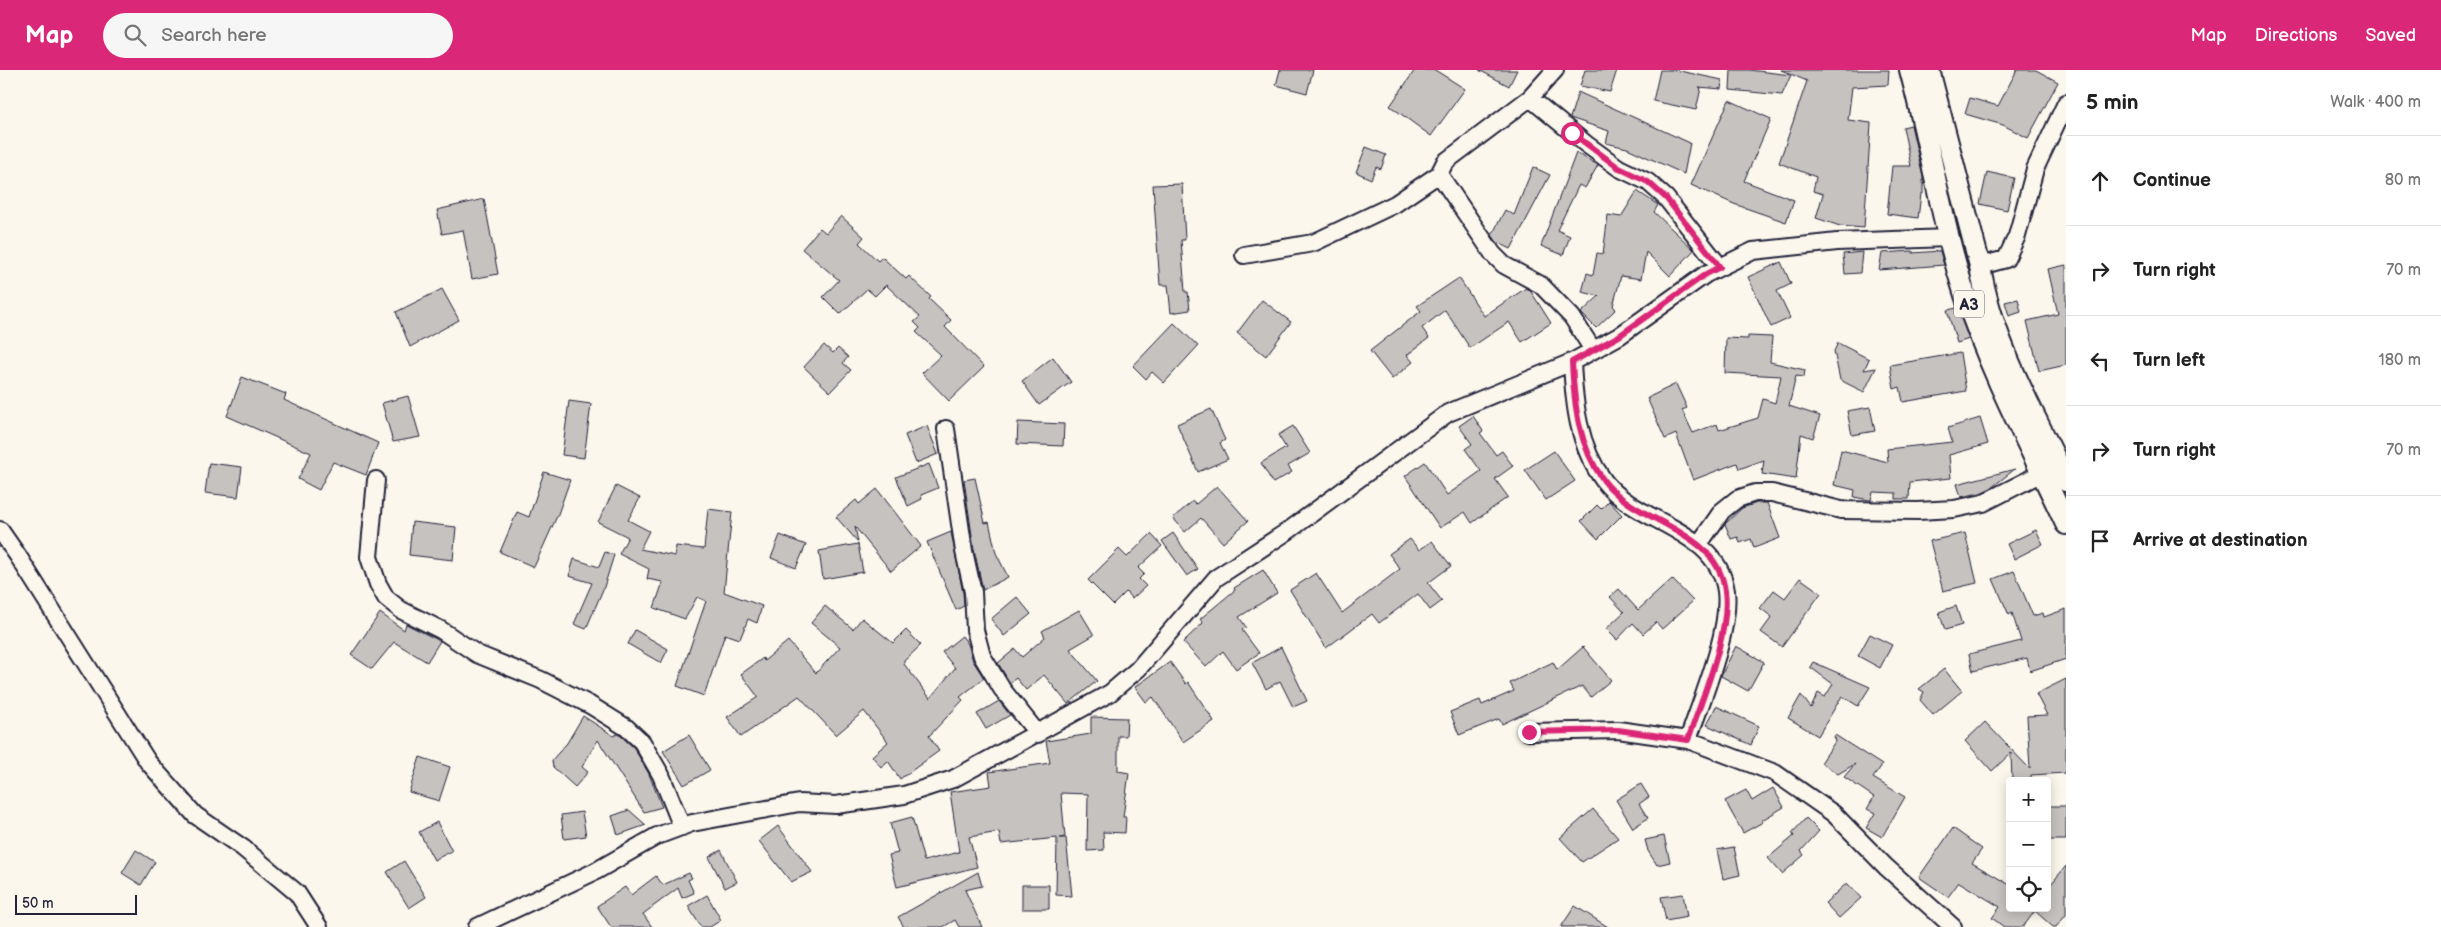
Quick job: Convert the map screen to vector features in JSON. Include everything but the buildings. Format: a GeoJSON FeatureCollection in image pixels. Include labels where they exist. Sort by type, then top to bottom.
{"type":"FeatureCollection","features":[{"type":"Feature","properties":{"kind":"main road","name":"A3"},"geometry":{"type":"LineString","coordinates":[[1910,70],[1949,238],[1966,295],[1998,380],[2066,524]]}},
{"type":"Feature","properties":{"kind":"main road","name":"A3"},"geometry":{"type":"LineString","coordinates":[[1929,70],[1980,266],[1984,289],[2000,338],[2014,373],[2066,481]]}},
{"type":"Feature","properties":{"kind":"street"},"geometry":{"type":"LineString","coordinates":[[1244,255],[1313,243],[1395,204],[1439,174],[1445,162],[1530,98],[1555,70]]}},
{"type":"Feature","properties":{"kind":"street"},"geometry":{"type":"LineString","coordinates":[[1530,98],[1586,144],[1619,168],[1648,182],[1666,198],[1720,267]]}},
{"type":"Feature","properties":{"kind":"street"},"geometry":{"type":"LineString","coordinates":[[1980,266],[2006,259],[2017,236],[2035,169],[2066,103]]}},
{"type":"Feature","properties":{"kind":"street"},"geometry":{"type":"LineString","coordinates":[[1439,174],[1492,254],[1504,265],[1541,286],[1572,317],[1593,350]]}},
{"type":"Feature","properties":{"kind":"street"},"geometry":{"type":"LineString","coordinates":[[477,927],[497,923],[657,836],[682,827],[799,803],[836,805],[904,795],[953,779],[1038,734],[1117,687],[1138,669],[1216,578],[1288,531],[1448,413],[1572,362],[1619,336],[1706,274],[1753,251],[1837,242],[1949,238]]}},
{"type":"Feature","properties":{"kind":"street"},"geometry":{"type":"LineString","coordinates":[[1572,362],[1578,424],[1590,459],[1604,481],[1625,502],[1706,549],[1719,569],[1726,592],[1722,636],[1688,740]]}},
{"type":"Feature","properties":{"kind":"street"},"geometry":{"type":"LineString","coordinates":[[946,429],[964,551],[973,592],[975,630],[982,656],[1002,689],[1038,734]]}},
{"type":"Feature","properties":{"kind":"street"},"geometry":{"type":"LineString","coordinates":[[1698,544],[1722,511],[1737,500],[1755,493],[1772,493],[1841,510],[1945,509],[1983,503],[2042,473]]}},
{"type":"Feature","properties":{"kind":"street"},"geometry":{"type":"LineString","coordinates":[[376,480],[369,557],[378,584],[386,598],[401,610],[441,630],[477,654],[541,680],[590,705],[627,728],[642,742],[660,776],[682,827]]}},
{"type":"Feature","properties":{"kind":"street"},"geometry":{"type":"LineString","coordinates":[[0,530],[148,762],[195,816],[244,848],[297,893],[320,927]]}},
{"type":"Feature","properties":{"kind":"street"},"geometry":{"type":"LineString","coordinates":[[1529,732],[1618,730],[1688,740],[1775,773],[1834,814],[1886,867],[1953,927]]}},
{"type":"Feature","properties":{"kind":"route"},"geometry":{"type":"LineString","coordinates":[[1529,732],[1618,730],[1688,740],[1722,636],[1726,592],[1719,569],[1706,549],[1625,502],[1604,481],[1590,459],[1578,424],[1572,362],[1619,336],[1706,274],[1720,267],[1666,198],[1648,182],[1619,168],[1572,133]]}}]}
